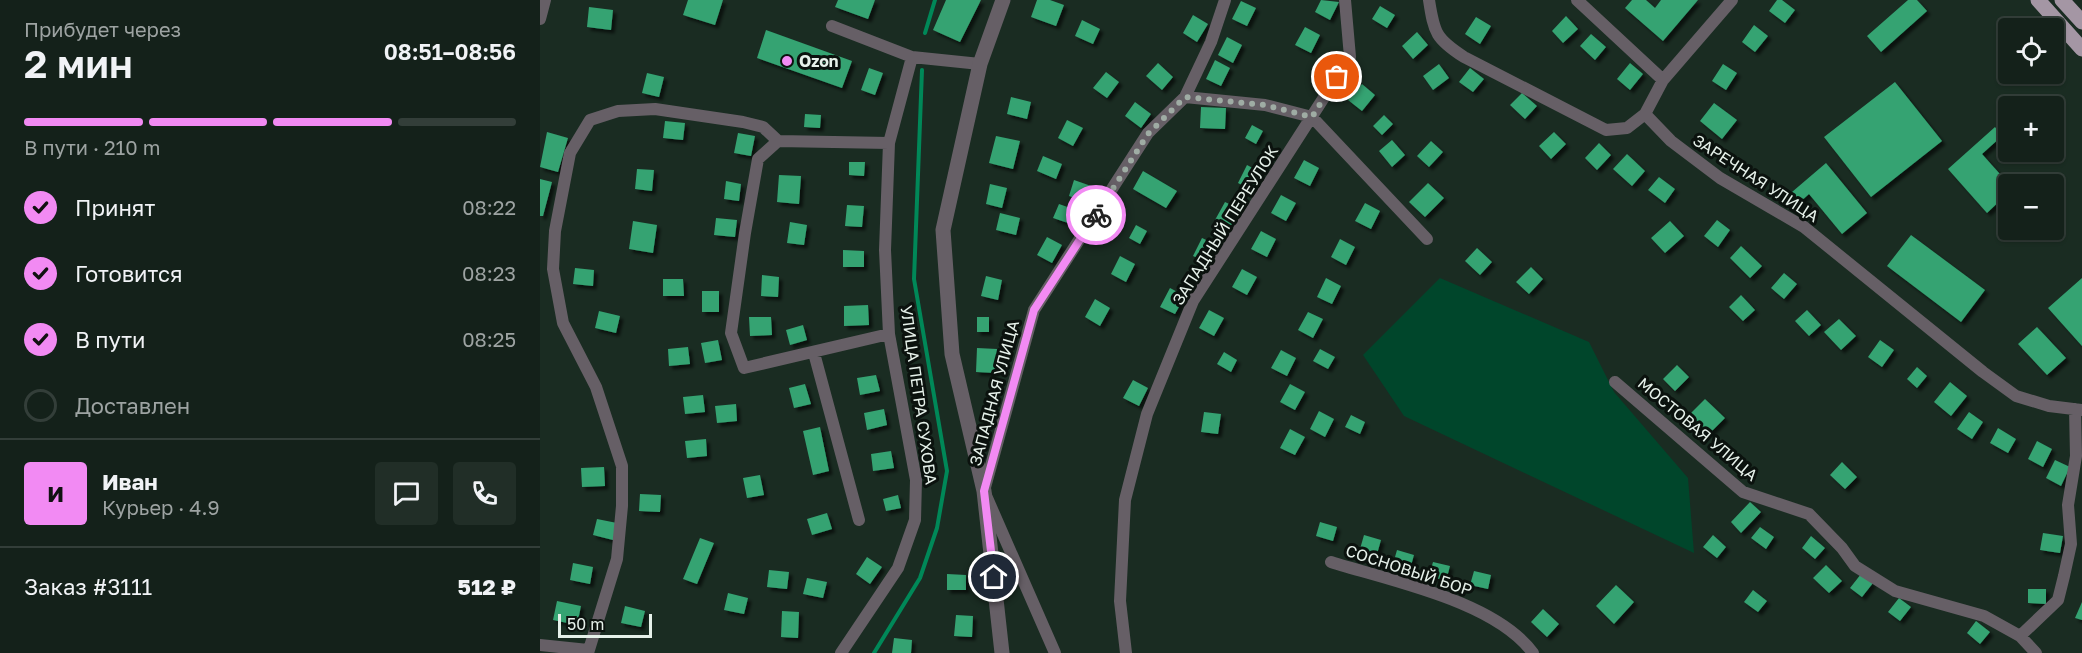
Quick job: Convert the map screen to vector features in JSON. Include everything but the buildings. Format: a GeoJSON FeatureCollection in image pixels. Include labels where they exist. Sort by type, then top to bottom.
{"type":"FeatureCollection","features":[{"type":"Feature","properties":{"kind":"main road"},"geometry":{"type":"LineString","coordinates":[[2038,0],[2082,49]]}},
{"type":"Feature","properties":{"kind":"main road"},"geometry":{"type":"LineString","coordinates":[[2062,0],[2082,22]]}},
{"type":"Feature","properties":{"kind":"street"},"geometry":{"type":"LineString","coordinates":[[540,19],[544,0]]}},
{"type":"Feature","properties":{"kind":"street"},"geometry":{"type":"LineString","coordinates":[[1002,653],[984,491],[952,354],[944,230],[980,64],[1003,0]]}},
{"type":"Feature","properties":{"kind":"street","name":"ЗАПАДНАЯ УЛИЦА"},"geometry":{"type":"LineString","coordinates":[[984,491],[1034,310],[1148,134],[1185,97],[1211,42],[1226,0]]}},
{"type":"Feature","properties":{"kind":"street","name":"ЗАПАДНЫЙ ПЕРЕУЛОК"},"geometry":{"type":"LineString","coordinates":[[1126,653],[1120,601],[1125,500],[1147,414],[1193,301],[1350,57],[1345,0]]}},
{"type":"Feature","properties":{"kind":"street"},"geometry":{"type":"LineString","coordinates":[[1429,0],[1433,29],[1442,42],[1464,57],[1606,130],[1627,128],[1645,114],[1663,80],[1732,0]]}},
{"type":"Feature","properties":{"kind":"street"},"geometry":{"type":"LineString","coordinates":[[1577,0],[1663,80]]}},
{"type":"Feature","properties":{"kind":"street"},"geometry":{"type":"LineString","coordinates":[[832,26],[912,57],[980,64]]}},
{"type":"Feature","properties":{"kind":"street","name":"УЛИЦА ПЕТРА СУХОВА"},"geometry":{"type":"LineString","coordinates":[[841,653],[898,568],[915,520],[916,480],[889,334],[885,250],[889,143],[912,57]]}},
{"type":"Feature","properties":{"kind":"street"},"geometry":{"type":"LineString","coordinates":[[1185,97],[1265,105],[1312,117],[1427,239]]}},
{"type":"Feature","properties":{"kind":"street"},"geometry":{"type":"LineString","coordinates":[[540,645],[588,651],[617,559],[622,506],[622,466],[596,387],[563,323],[553,269],[555,231],[570,153],[590,120],[618,111],[655,109],[763,127],[778,141],[889,143]]}},
{"type":"Feature","properties":{"kind":"street","name":"ЗАРЕЧНАЯ УЛИЦА"},"geometry":{"type":"LineString","coordinates":[[1645,114],[1671,141],[1720,178],[1804,227],[1983,372],[2016,396],[2049,406],[2079,410]]}},
{"type":"Feature","properties":{"kind":"street"},"geometry":{"type":"LineString","coordinates":[[778,141],[758,159],[731,333],[744,368],[889,334]]}},
{"type":"Feature","properties":{"kind":"street"},"geometry":{"type":"LineString","coordinates":[[814,353],[859,520]]}},
{"type":"Feature","properties":{"kind":"street","name":"МОСТОВАЯ УЛИЦА"},"geometry":{"type":"LineString","coordinates":[[1616,382],[1743,492],[1809,514],[1842,548],[1855,566],[1895,591],[1984,616],[2020,636],[2036,653]]}},
{"type":"Feature","properties":{"kind":"street"},"geometry":{"type":"LineString","coordinates":[[2020,636],[2058,600],[2071,544],[2068,505],[2076,456],[2079,410]]}},
{"type":"Feature","properties":{"kind":"street"},"geometry":{"type":"LineString","coordinates":[[984,491],[1055,653]]}},
{"type":"Feature","properties":{"kind":"street","name":"СОСНОВЫЙ БОР"},"geometry":{"type":"LineString","coordinates":[[1331,562],[1464,603],[1498,622],[1533,653]]}},
{"type":"Feature","properties":{"kind":"green space"},"geometry":{"type":"Polygon","coordinates":[[[1440,278],[1589,342],[1614,392],[1688,478],[1694,553],[1404,416],[1363,355],[1440,278]]]}},
{"type":"Feature","properties":{"kind":"waterway"},"geometry":{"type":"LineString","coordinates":[[925,33],[935,0]]}},
{"type":"Feature","properties":{"kind":"waterway"},"geometry":{"type":"LineString","coordinates":[[874,653],[920,578],[937,528],[947,471],[914,279],[922,70]]}},
{"type":"Feature","properties":{"kind":"way so far"},"geometry":{"type":"LineString","coordinates":[[1096,215],[1148,134],[1185,97],[1265,105],[1312,117],[1337,77]]}},
{"type":"Feature","properties":{"kind":"place","name":"Ozon"},"geometry":{"type":"Point","coordinates":[787,61]}},
{"type":"Feature","properties":{"kind":"route"},"geometry":{"type":"LineString","coordinates":[[994,577],[984,491],[1034,310],[1096,215]]}}]}
